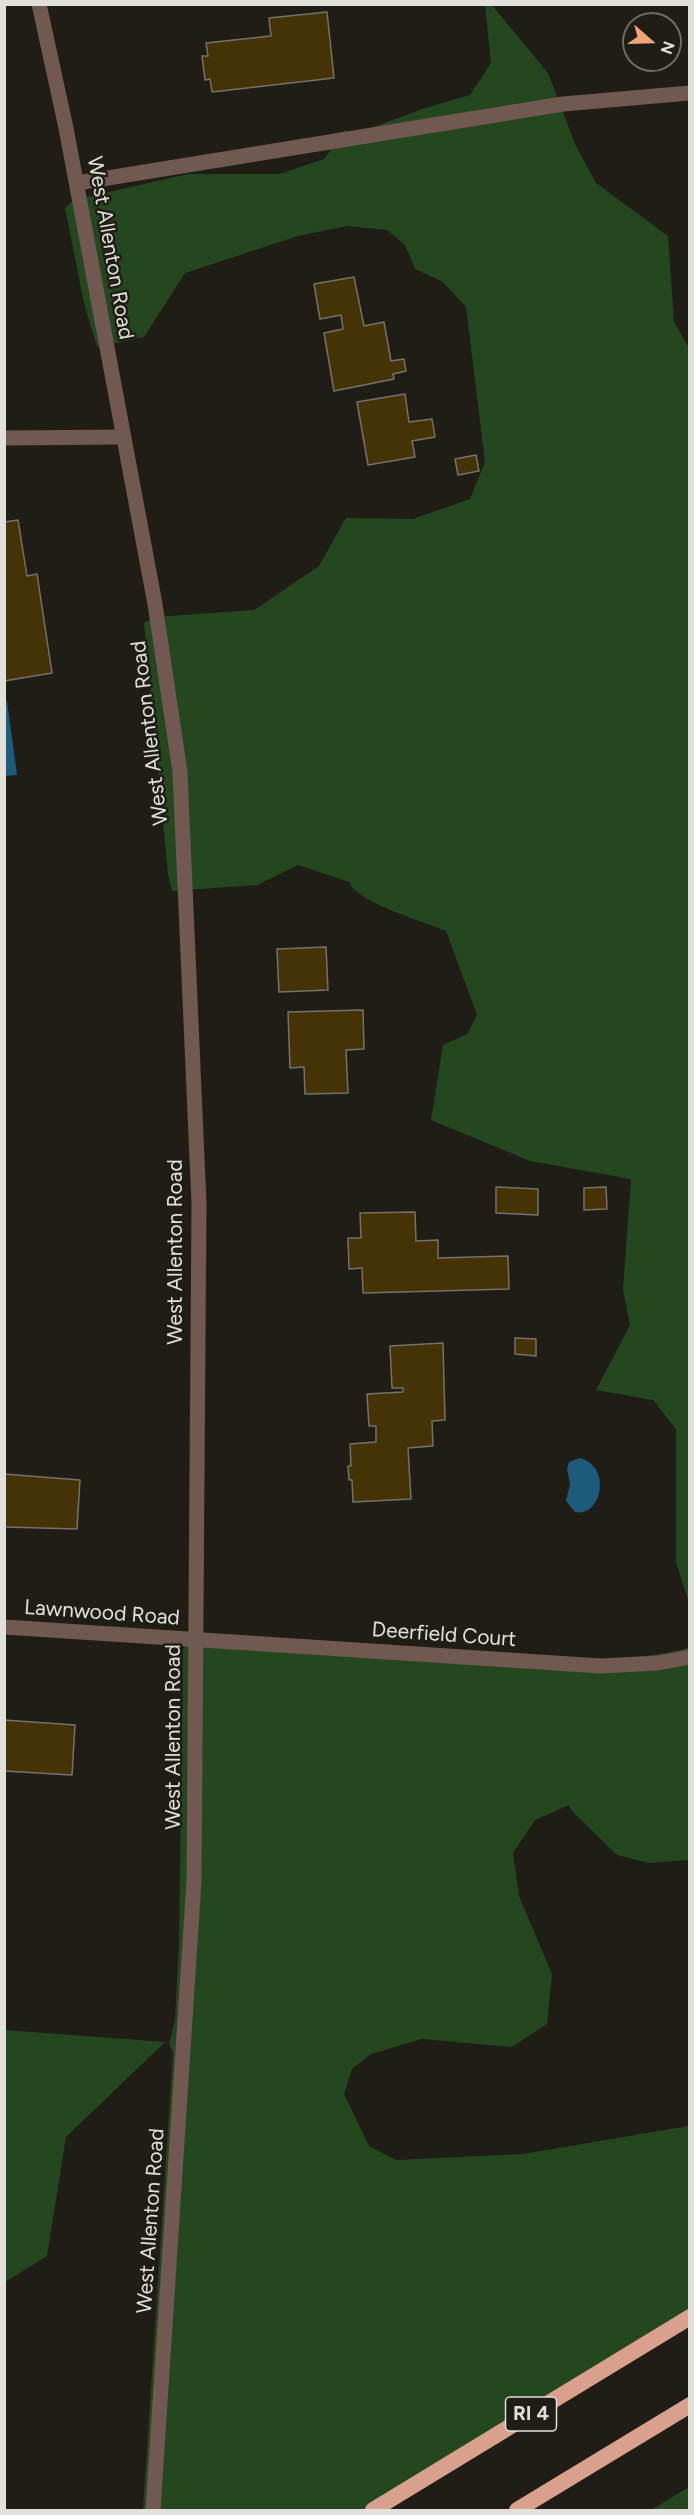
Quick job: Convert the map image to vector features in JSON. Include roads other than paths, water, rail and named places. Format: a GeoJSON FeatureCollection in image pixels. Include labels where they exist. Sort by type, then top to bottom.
{"type":"FeatureCollection","features":[{"type":"Feature","properties":{"kind":"highway","name":"RI 4"},"geometry":{"type":"LineString","coordinates":[[373,2511],[690,2317]]}},
{"type":"Feature","properties":{"kind":"highway"},"geometry":{"type":"LineString","coordinates":[[517,2511],[690,2405]]}},
{"type":"Feature","properties":{"kind":"street","name":"West Allenton Road"},"geometry":{"type":"LineString","coordinates":[[39,4],[77,183],[155,604],[180,772],[199,1204],[194,1881],[153,2511]]}},
{"type":"Feature","properties":{"kind":"street"},"geometry":{"type":"LineString","coordinates":[[77,183],[563,104],[690,93]]}},
{"type":"Feature","properties":{"kind":"street"},"geometry":{"type":"LineString","coordinates":[[4,438],[123,436]]}},
{"type":"Feature","properties":{"kind":"street","name":"Lawnwood Road"},"geometry":{"type":"LineString","coordinates":[[4,1627],[196,1640]]}},
{"type":"Feature","properties":{"kind":"street","name":"Deerfield Court"},"geometry":{"type":"LineString","coordinates":[[196,1640],[601,1666],[658,1663],[690,1658]]}},
{"type":"Feature","properties":{"kind":"water"},"geometry":{"type":"Polygon","coordinates":[[[5,701],[7,701],[17,775],[5,776],[5,701]]]}},
{"type":"Feature","properties":{"kind":"water"},"geometry":{"type":"Polygon","coordinates":[[[580,1458],[590,1463],[597,1471],[600,1491],[591,1507],[584,1512],[575,1512],[566,1501],[570,1484],[567,1469],[569,1462],[580,1458]]]}}]}
